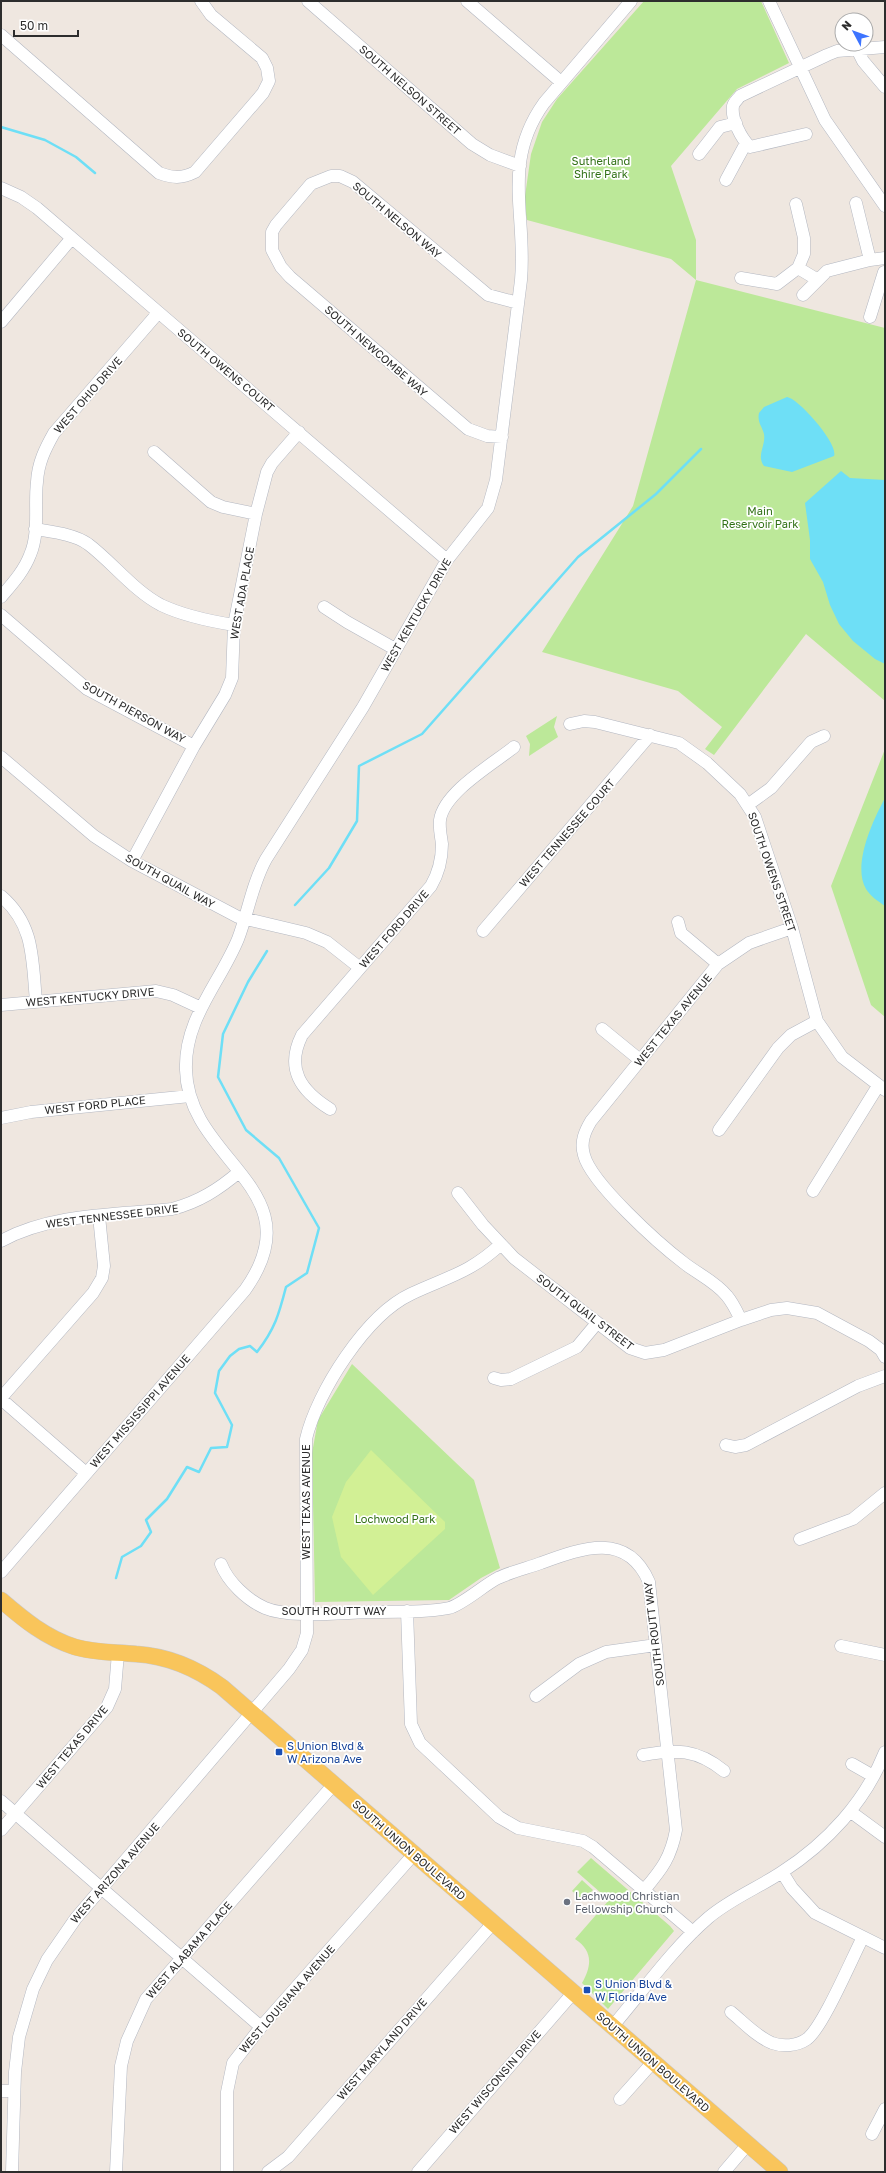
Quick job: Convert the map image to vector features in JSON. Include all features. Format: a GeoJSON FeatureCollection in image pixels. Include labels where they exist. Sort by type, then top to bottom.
{"type":"FeatureCollection","features":[{"type":"Feature","properties":{"kind":"main road","name":"SOUTH UNION BOULEVARD"},"geometry":{"type":"LineString","coordinates":[[1,1600],[32,1625],[57,1640],[84,1649],[159,1657],[187,1666],[215,1682],[253,1713],[780,2172]]}},
{"type":"Feature","properties":{"kind":"street"},"geometry":{"type":"LineString","coordinates":[[1,35],[159,173],[173,178],[184,177],[195,172],[263,94],[269,81],[267,68],[262,58],[211,15],[201,1]]}},
{"type":"Feature","properties":{"kind":"street","name":"SOUTH NELSON STREET"},"geometry":{"type":"LineString","coordinates":[[308,1],[472,144],[490,155],[520,166]]}},
{"type":"Feature","properties":{"kind":"street"},"geometry":{"type":"LineString","coordinates":[[468,1],[561,82]]}},
{"type":"Feature","properties":{"kind":"street"},"geometry":{"type":"LineString","coordinates":[[769,1],[799,68],[825,120],[885,206]]}},
{"type":"Feature","properties":{"kind":"street","name":"WEST KENTUCKY DRIVE"},"geometry":{"type":"LineString","coordinates":[[1,1005],[156,991],[173,995],[201,1008],[236,944],[256,878],[266,859],[363,707],[447,560],[483,516],[491,501],[502,438],[523,255],[518,196],[520,166],[524,141],[532,121],[544,103],[629,2]]}},
{"type":"Feature","properties":{"kind":"street"},"geometry":{"type":"LineString","coordinates":[[874,48],[885,47]]}},
{"type":"Feature","properties":{"kind":"street"},"geometry":{"type":"LineString","coordinates":[[806,134],[750,147],[746,143],[736,123],[733,105],[740,96],[827,55],[842,52]]}},
{"type":"Feature","properties":{"kind":"street"},"geometry":{"type":"LineString","coordinates":[[858,52],[863,61],[885,87]]}},
{"type":"Feature","properties":{"kind":"street"},"geometry":{"type":"LineString","coordinates":[[699,154],[720,127],[736,123]]}},
{"type":"Feature","properties":{"kind":"street"},"geometry":{"type":"LineString","coordinates":[[726,180],[746,143]]}},
{"type":"Feature","properties":{"kind":"street","name":"SOUTH NELSON WAY"},"geometry":{"type":"LineString","coordinates":[[272,240],[272,232],[276,225],[311,184],[331,176],[340,176],[353,182],[488,295],[518,303]]}},
{"type":"Feature","properties":{"kind":"street","name":"SOUTH OWENS COURT"},"geometry":{"type":"LineString","coordinates":[[1,188],[20,196],[299,432],[447,560]]}},
{"type":"Feature","properties":{"kind":"street"},"geometry":{"type":"LineString","coordinates":[[856,203],[880,256],[884,273],[870,317]]}},
{"type":"Feature","properties":{"kind":"street"},"geometry":{"type":"LineString","coordinates":[[741,278],[777,284],[798,268],[804,254],[804,243],[796,204]]}},
{"type":"Feature","properties":{"kind":"street"},"geometry":{"type":"LineString","coordinates":[[1,322],[71,239]]}},
{"type":"Feature","properties":{"kind":"street","name":"SOUTH NEWCOMBE WAY"},"geometry":{"type":"LineString","coordinates":[[272,240],[274,257],[281,268],[405,377],[468,429],[487,436],[502,438]]}},
{"type":"Feature","properties":{"kind":"street"},"geometry":{"type":"LineString","coordinates":[[803,294],[827,271],[880,256]]}},
{"type":"Feature","properties":{"kind":"street"},"geometry":{"type":"LineString","coordinates":[[798,268],[818,280]]}},
{"type":"Feature","properties":{"kind":"street","name":"WEST OHIO DRIVE"},"geometry":{"type":"LineString","coordinates":[[1,597],[19,575],[31,554],[35,529],[36,482],[39,467],[54,433],[158,313]]}},
{"type":"Feature","properties":{"kind":"street","name":"WEST ADA PLACE"},"geometry":{"type":"LineString","coordinates":[[132,862],[194,746],[216,712],[232,678],[234,625],[256,514],[267,472],[272,462],[299,432]]}},
{"type":"Feature","properties":{"kind":"street"},"geometry":{"type":"LineString","coordinates":[[154,452],[212,502],[223,507],[256,514]]}},
{"type":"Feature","properties":{"kind":"street"},"geometry":{"type":"LineString","coordinates":[[35,529],[63,534],[87,543],[119,573],[160,604],[197,618],[234,625]]}},
{"type":"Feature","properties":{"kind":"street"},"geometry":{"type":"LineString","coordinates":[[324,607],[347,622],[395,649]]}},
{"type":"Feature","properties":{"kind":"street","name":"SOUTH PIERSON WAY"},"geometry":{"type":"LineString","coordinates":[[1,615],[88,689],[194,746]]}},
{"type":"Feature","properties":{"kind":"street","name":"SOUTH OWENS STREET"},"geometry":{"type":"LineString","coordinates":[[570,724],[584,721],[595,722],[650,735],[684,746],[723,776],[748,804],[755,817],[792,928],[817,1021],[842,1058],[881,1088]]}},
{"type":"Feature","properties":{"kind":"street","name":"WEST TENNESSEE COURT"},"geometry":{"type":"LineString","coordinates":[[483,931],[650,735]]}},
{"type":"Feature","properties":{"kind":"street"},"geometry":{"type":"LineString","coordinates":[[748,804],[771,788],[811,742],[824,736]]}},
{"type":"Feature","properties":{"kind":"street","name":"WEST FORD DRIVE"},"geometry":{"type":"LineString","coordinates":[[330,1109],[314,1099],[300,1081],[296,1071],[297,1045],[302,1035],[431,886],[436,876],[441,856],[440,821],[448,801],[458,790],[514,747]]}},
{"type":"Feature","properties":{"kind":"street","name":"SOUTH QUAIL WAY"},"geometry":{"type":"LineString","coordinates":[[1,757],[94,836],[132,862],[232,915],[306,934],[327,942],[360,968]]}},
{"type":"Feature","properties":{"kind":"street"},"geometry":{"type":"LineString","coordinates":[[1,896],[19,915],[29,937],[36,1002]]}},
{"type":"Feature","properties":{"kind":"street"},"geometry":{"type":"LineString","coordinates":[[678,922],[681,933],[718,964]]}},
{"type":"Feature","properties":{"kind":"street","name":"WEST TEXAS AVENUE"},"geometry":{"type":"LineString","coordinates":[[741,1320],[728,1297],[719,1288],[684,1264],[649,1235],[610,1193],[587,1164],[582,1143],[584,1132],[591,1120],[718,964],[748,943],[792,928]]}},
{"type":"Feature","properties":{"kind":"street","name":"WEST MISSISSIPPI AVENUE"},"geometry":{"type":"LineString","coordinates":[[1,1572],[245,1290],[262,1262],[267,1243],[267,1226],[263,1208],[255,1191],[206,1130],[190,1096],[186,1070],[187,1047],[192,1027],[201,1008]]}},
{"type":"Feature","properties":{"kind":"street"},"geometry":{"type":"LineString","coordinates":[[719,1130],[778,1048],[791,1035],[817,1021]]}},
{"type":"Feature","properties":{"kind":"street"},"geometry":{"type":"LineString","coordinates":[[602,1029],[640,1060]]}},
{"type":"Feature","properties":{"kind":"street"},"geometry":{"type":"LineString","coordinates":[[814,1191],[881,1088]]}},
{"type":"Feature","properties":{"kind":"street","name":"WEST FORD PLACE"},"geometry":{"type":"LineString","coordinates":[[1,1118],[30,1112],[190,1096]]}},
{"type":"Feature","properties":{"kind":"street","name":"WEST TENNESSEE DRIVE"},"geometry":{"type":"LineString","coordinates":[[1,1241],[36,1226],[99,1216],[172,1209],[185,1206],[219,1189],[239,1172]]}},
{"type":"Feature","properties":{"kind":"street","name":"SOUTH QUAIL STREET"},"geometry":{"type":"LineString","coordinates":[[458,1193],[514,1258],[630,1348],[645,1353],[664,1350],[741,1320],[771,1310],[787,1308],[817,1313],[869,1341],[881,1350],[885,1356]]}},
{"type":"Feature","properties":{"kind":"street"},"geometry":{"type":"LineString","coordinates":[[86,1474],[1,1399],[93,1293],[102,1278],[104,1266],[99,1216]]}},
{"type":"Feature","properties":{"kind":"street","name":"WEST TEXAS AVENUE"},"geometry":{"type":"LineString","coordinates":[[306,1613],[306,1439],[310,1420],[316,1407],[356,1342],[394,1304],[411,1294],[451,1279],[476,1265],[501,1244]]}},
{"type":"Feature","properties":{"kind":"street"},"geometry":{"type":"LineString","coordinates":[[494,1378],[501,1380],[511,1379],[577,1347],[597,1323]]}},
{"type":"Feature","properties":{"kind":"street"},"geometry":{"type":"LineString","coordinates":[[726,1445],[735,1447],[746,1445],[858,1386],[885,1376]]}},
{"type":"Feature","properties":{"kind":"street"},"geometry":{"type":"LineString","coordinates":[[800,1539],[853,1519],[885,1493]]}},
{"type":"Feature","properties":{"kind":"street","name":"SOUTH ROUTT WAY"},"geometry":{"type":"LineString","coordinates":[[221,1564],[230,1581],[260,1605],[279,1612],[306,1613],[407,1611],[450,1608],[498,1578],[567,1553],[587,1548],[607,1547],[629,1554],[643,1569],[649,1582],[676,1830],[672,1849],[665,1865],[645,1890]]}},
{"type":"Feature","properties":{"kind":"street"},"geometry":{"type":"LineString","coordinates":[[407,1611],[411,1724],[420,1743],[499,1817],[518,1828],[583,1841],[593,1847],[645,1890],[693,1932]]}},
{"type":"Feature","properties":{"kind":"street","name":"WEST ARIZONA AVENUE"},"geometry":{"type":"LineString","coordinates":[[12,2172],[14,2092],[19,2037],[33,1989],[47,1960],[64,1933],[289,1669],[302,1650],[307,1633],[306,1613]]}},
{"type":"Feature","properties":{"kind":"street"},"geometry":{"type":"LineString","coordinates":[[536,1696],[579,1664],[606,1652],[656,1645]]}},
{"type":"Feature","properties":{"kind":"street"},"geometry":{"type":"LineString","coordinates":[[841,1646],[885,1655]]}},
{"type":"Feature","properties":{"kind":"street","name":"WEST TEXAS DRIVE"},"geometry":{"type":"LineString","coordinates":[[1,1830],[107,1707],[116,1685],[118,1653]]}},
{"type":"Feature","properties":{"kind":"street"},"geometry":{"type":"LineString","coordinates":[[643,1755],[667,1751],[680,1751],[700,1755],[724,1771]]}},
{"type":"Feature","properties":{"kind":"street"},"geometry":{"type":"LineString","coordinates":[[612,2027],[693,1932],[725,1904],[782,1872],[826,1838],[851,1812],[874,1776],[885,1752]]}},
{"type":"Feature","properties":{"kind":"street"},"geometry":{"type":"LineString","coordinates":[[852,1764],[874,1776]]}},
{"type":"Feature","properties":{"kind":"street","name":"WEST ALABAMA PLACE"},"geometry":{"type":"LineString","coordinates":[[116,2172],[119,2081],[127,2041],[146,1999],[334,1784]]}},
{"type":"Feature","properties":{"kind":"street"},"geometry":{"type":"LineString","coordinates":[[1,1801],[261,2027]]}},
{"type":"Feature","properties":{"kind":"street"},"geometry":{"type":"LineString","coordinates":[[851,1812],[885,1837]]}},
{"type":"Feature","properties":{"kind":"street","name":"WEST LOUISIANA AVENUE"},"geometry":{"type":"LineString","coordinates":[[227,2172],[228,2092],[230,2071],[239,2054],[261,2027],[414,1854]]}},
{"type":"Feature","properties":{"kind":"street"},"geometry":{"type":"LineString","coordinates":[[782,1872],[792,1888],[815,1913],[885,1948]]}},
{"type":"Feature","properties":{"kind":"street","name":"WEST MARYLAND DRIVE"},"geometry":{"type":"LineString","coordinates":[[268,2172],[288,2157],[493,1923]]}},
{"type":"Feature","properties":{"kind":"street"},"geometry":{"type":"LineString","coordinates":[[731,2012],[758,2035],[772,2043],[787,2045],[802,2042],[815,2030],[863,1937]]}},
{"type":"Feature","properties":{"kind":"street","name":"WEST WISCONSIN DRIVE"},"geometry":{"type":"LineString","coordinates":[[418,2172],[573,1993]]}},
{"type":"Feature","properties":{"kind":"street"},"geometry":{"type":"LineString","coordinates":[[620,2099],[653,2062]]}},
{"type":"Feature","properties":{"kind":"street"},"geometry":{"type":"LineString","coordinates":[[1,2091],[14,2092]]}},
{"type":"Feature","properties":{"kind":"street"},"geometry":{"type":"LineString","coordinates":[[872,2134],[885,2110]]}},
{"type":"Feature","properties":{"kind":"street"},"geometry":{"type":"LineString","coordinates":[[724,2172],[748,2144]]}},
{"type":"Feature","properties":{"kind":"green space","name":"Sutherland Shire Park"},"geometry":{"type":"Polygon","coordinates":[[[644,1],[761,1],[789,63],[737,89],[671,166],[696,240],[696,280],[671,259],[527,220],[524,203],[531,154],[542,122],[557,99],[644,1]]]}},
{"type":"Feature","properties":{"kind":"green space","name":"Main Reservoir Park"},"geometry":{"type":"Polygon","coordinates":[[[696,280],[885,328],[885,701],[806,634],[714,755],[705,749],[722,727],[678,691],[542,652],[633,506],[696,280]]]}},
{"type":"Feature","properties":{"kind":"green space"},"geometry":{"type":"Polygon","coordinates":[[[557,716],[554,727],[558,737],[529,756],[530,744],[526,736],[557,716]]]}},
{"type":"Feature","properties":{"kind":"green space"},"geometry":{"type":"Polygon","coordinates":[[[885,749],[885,1017],[871,1005],[831,886],[885,749]]]}},
{"type":"Feature","properties":{"kind":"green space","name":"Lochwood Park"},"geometry":{"type":"Polygon","coordinates":[[[352,1364],[474,1480],[500,1568],[481,1578],[449,1600],[315,1602],[312,1453],[318,1420],[352,1364]]]}},
{"type":"Feature","properties":{"kind":"green space"},"geometry":{"type":"Polygon","coordinates":[[[371,1450],[445,1522],[445,1529],[373,1595],[341,1557],[332,1517],[346,1482],[371,1450]]]}},
{"type":"Feature","properties":{"kind":"green space"},"geometry":{"type":"Polygon","coordinates":[[[591,1858],[674,1931],[608,2009],[582,1983],[588,1970],[589,1959],[585,1948],[575,1939],[609,1900],[577,1872],[591,1858]]]}},
{"type":"Feature","properties":{"kind":"green space"},"geometry":{"type":"Polygon","coordinates":[[[582,1880],[593,1890],[583,1900],[572,1891],[582,1880]]]}},
{"type":"Feature","properties":{"kind":"water"},"geometry":{"type":"Polygon","coordinates":[[[787,397],[800,405],[824,432],[834,450],[834,456],[792,472],[764,466],[761,454],[764,443],[764,434],[759,421],[759,413],[764,407],[787,397]]]}},
{"type":"Feature","properties":{"kind":"water"},"geometry":{"type":"Polygon","coordinates":[[[841,471],[850,478],[885,480],[885,664],[875,659],[853,641],[839,624],[830,605],[823,582],[810,559],[810,540],[805,503],[841,471]]]}},
{"type":"Feature","properties":{"kind":"water"},"geometry":{"type":"Polygon","coordinates":[[[885,798],[885,906],[872,897],[866,889],[862,879],[861,868],[870,830],[885,798]]]}},
{"type":"Feature","properties":{"kind":"waterway"},"geometry":{"type":"LineString","coordinates":[[1,127],[45,140],[76,157],[95,173]]}},
{"type":"Feature","properties":{"kind":"waterway"},"geometry":{"type":"LineString","coordinates":[[295,905],[329,868],[357,821],[359,766],[422,734],[578,557],[656,494],[701,449]]}},
{"type":"Feature","properties":{"kind":"waterway"},"geometry":{"type":"LineString","coordinates":[[116,1578],[122,1557],[141,1546],[151,1532],[146,1520],[167,1499],[187,1467],[199,1472],[211,1448],[227,1447],[232,1425],[215,1393],[219,1371],[230,1356],[239,1349],[250,1346],[257,1352],[263,1344],[276,1321],[286,1287],[307,1273],[319,1228],[279,1158],[246,1130],[218,1077],[223,1034],[248,982],[267,951]]}},
{"type":"Feature","properties":{"kind":"place","name":"S Union Blvd & W Arizona Ave"},"geometry":{"type":"Point","coordinates":[279,1752]}},
{"type":"Feature","properties":{"kind":"place","name":"Lachwood Christian Fellowship Church"},"geometry":{"type":"Point","coordinates":[567,1902]}},
{"type":"Feature","properties":{"kind":"place","name":"S Union Blvd & W Florida Ave"},"geometry":{"type":"Point","coordinates":[587,1990]}}]}
